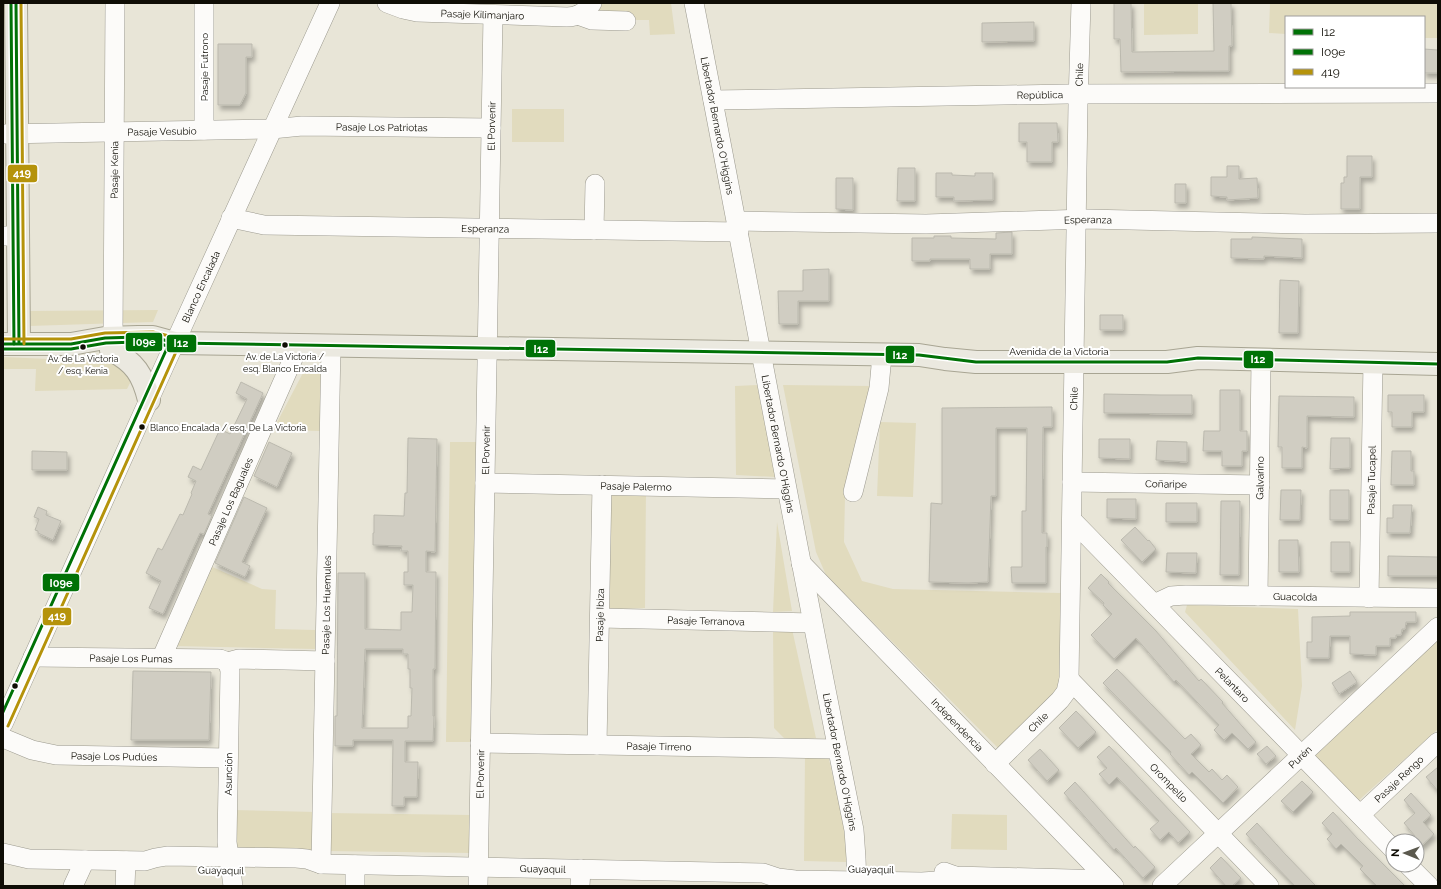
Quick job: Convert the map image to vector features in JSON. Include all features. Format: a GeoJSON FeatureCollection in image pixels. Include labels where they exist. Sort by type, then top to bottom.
{"type":"FeatureCollection","features":[{"type":"Feature","properties":{"kind":"main road"},"geometry":{"type":"LineString","coordinates":[[11,344],[10,64],[16,3]]}},
{"type":"Feature","properties":{"kind":"main road","name":"Avenida de la Victoria"},"geometry":{"type":"LineString","coordinates":[[11,344],[71,344],[88,348],[112,344],[150,349],[175,343],[761,352],[919,355],[976,362],[1074,356],[1167,362],[1198,358],[1438,364]]}},
{"type":"Feature","properties":{"kind":"main road"},"geometry":{"type":"LineString","coordinates":[[112,344],[134,366],[144,384],[149,400]]}},
{"type":"Feature","properties":{"kind":"street","name":"Pasaje Kenia"},"geometry":{"type":"LineString","coordinates":[[112,344],[115,3]]}},
{"type":"Feature","properties":{"kind":"street","name":"Pasaje Futrono"},"geometry":{"type":"LineString","coordinates":[[204,3],[204,130]]}},
{"type":"Feature","properties":{"kind":"street","name":"Blanco Encalada"},"geometry":{"type":"LineString","coordinates":[[5,716],[330,3]]}},
{"type":"Feature","properties":{"kind":"street","name":"Pasaje Kilimanjaro"},"geometry":{"type":"LineString","coordinates":[[387,3],[410,11],[470,8],[493,15],[567,18],[578,15],[592,20],[626,21]]}},
{"type":"Feature","properties":{"kind":"street"},"geometry":{"type":"LineString","coordinates":[[578,15],[592,3]]}},
{"type":"Feature","properties":{"kind":"street","name":"Libertador Bernardo O'Higgins"},"geometry":{"type":"LineString","coordinates":[[694,3],[738,227],[786,489],[854,830],[857,879]]}},
{"type":"Feature","properties":{"kind":"street","name":"Chile"},"geometry":{"type":"LineString","coordinates":[[995,764],[1060,700],[1066,692],[1069,679],[1081,3]]}},
{"type":"Feature","properties":{"kind":"street","name":"El Porvenir"},"geometry":{"type":"LineString","coordinates":[[478,886],[493,15]]}},
{"type":"Feature","properties":{"kind":"street","name":"República"},"geometry":{"type":"LineString","coordinates":[[713,100],[1079,94],[1438,93]]}},
{"type":"Feature","properties":{"kind":"street","name":"Pasaje Los Patriotas"},"geometry":{"type":"LineString","coordinates":[[272,129],[302,126],[491,128]]}},
{"type":"Feature","properties":{"kind":"street","name":"Pasaje Vesubio"},"geometry":{"type":"LineString","coordinates":[[10,134],[272,129]]}},
{"type":"Feature","properties":{"kind":"street"},"geometry":{"type":"LineString","coordinates":[[594,230],[595,184]]}},
{"type":"Feature","properties":{"kind":"street","name":"Esperanza"},"geometry":{"type":"LineString","coordinates":[[232,218],[264,225],[594,230],[932,224],[1076,219],[1313,224],[1438,223]]}},
{"type":"Feature","properties":{"kind":"street","name":"Pasaje Los Baguales"},"geometry":{"type":"LineString","coordinates":[[162,657],[299,345]]}},
{"type":"Feature","properties":{"kind":"street","name":"Pasaje Los Huemules"},"geometry":{"type":"LineString","coordinates":[[321,864],[331,345]]}},
{"type":"Feature","properties":{"kind":"street"},"geometry":{"type":"LineString","coordinates":[[853,492],[879,388],[882,355]]}},
{"type":"Feature","properties":{"kind":"street","name":"Galvarino"},"geometry":{"type":"LineString","coordinates":[[1258,596],[1261,360]]}},
{"type":"Feature","properties":{"kind":"street","name":"Pasaje Tucapel"},"geometry":{"type":"LineString","coordinates":[[1369,598],[1373,362]]}},
{"type":"Feature","properties":{"kind":"street","name":"Coñaripe"},"geometry":{"type":"LineString","coordinates":[[1072,482],[1260,485]]}},
{"type":"Feature","properties":{"kind":"street","name":"Pasaje Palermo"},"geometry":{"type":"LineString","coordinates":[[485,483],[786,489]]}},
{"type":"Feature","properties":{"kind":"street","name":"Pasaje Ibiza"},"geometry":{"type":"LineString","coordinates":[[597,745],[602,485]]}},
{"type":"Feature","properties":{"kind":"street","name":"Pelantaro"},"geometry":{"type":"LineString","coordinates":[[1072,520],[1385,841]]}},
{"type":"Feature","properties":{"kind":"street","name":"Independencia"},"geometry":{"type":"LineString","coordinates":[[801,563],[995,764],[1108,884]]}},
{"type":"Feature","properties":{"kind":"street","name":"Guacolda"},"geometry":{"type":"LineString","coordinates":[[1154,604],[1178,595],[1438,598]]}},
{"type":"Feature","properties":{"kind":"street","name":"Pasaje Terranova"},"geometry":{"type":"LineString","coordinates":[[600,618],[812,623]]}},
{"type":"Feature","properties":{"kind":"street","name":"Purén"},"geometry":{"type":"LineString","coordinates":[[1162,886],[1438,627]]}},
{"type":"Feature","properties":{"kind":"street","name":"Pasaje Los Pumas"},"geometry":{"type":"LineString","coordinates":[[33,657],[162,657],[220,659],[228,662],[239,659],[325,661]]}},
{"type":"Feature","properties":{"kind":"street","name":"Asunción"},"geometry":{"type":"LineString","coordinates":[[228,662],[230,671],[227,842],[231,871]]}},
{"type":"Feature","properties":{"kind":"street","name":"Orompello"},"geometry":{"type":"LineString","coordinates":[[1069,679],[1269,886]]}},
{"type":"Feature","properties":{"kind":"street","name":"Pasaje Los Pudúes"},"geometry":{"type":"LineString","coordinates":[[3,738],[32,750],[56,755],[228,758]]}},
{"type":"Feature","properties":{"kind":"street","name":"Pasaje Rengo"},"geometry":{"type":"LineString","coordinates":[[1360,815],[1438,742]]}},
{"type":"Feature","properties":{"kind":"street","name":"Pasaje Tirreno"},"geometry":{"type":"LineString","coordinates":[[480,743],[837,749]]}},
{"type":"Feature","properties":{"kind":"street","name":"Guayaquil"},"geometry":{"type":"LineString","coordinates":[[3,853],[29,858],[144,861],[154,866],[166,869],[231,871],[301,858],[321,864],[478,867],[580,878],[685,879],[763,873],[785,868],[857,879],[929,882],[955,876],[1108,884]]}},
{"type":"Feature","properties":{"kind":"street"},"geometry":{"type":"LineString","coordinates":[[73,886],[85,860]]}},
{"type":"Feature","properties":{"kind":"street"},"geometry":{"type":"LineString","coordinates":[[125,886],[126,861]]}},
{"type":"Feature","properties":{"kind":"street"},"geometry":{"type":"LineString","coordinates":[[355,865],[355,886]]}},
{"type":"Feature","properties":{"kind":"street"},"geometry":{"type":"LineString","coordinates":[[1416,873],[1429,886]]}},
{"type":"Feature","properties":{"kind":"shaded area"},"geometry":{"type":"Polygon","coordinates":[[[600,3],[671,3],[675,34],[650,35],[649,20],[599,20],[595,11],[600,3]]]}},
{"type":"Feature","properties":{"kind":"shaded area"},"geometry":{"type":"Polygon","coordinates":[[[1144,3],[1198,3],[1198,34],[1144,35],[1144,3]]]}},
{"type":"Feature","properties":{"kind":"shaded area"},"geometry":{"type":"Polygon","coordinates":[[[1270,3],[1438,3],[1438,38],[1425,38],[1425,16],[1285,16],[1285,34],[1269,33],[1270,3]]]}},
{"type":"Feature","properties":{"kind":"shaded area"},"geometry":{"type":"Polygon","coordinates":[[[512,109],[564,109],[564,142],[512,142],[512,109]]]}},
{"type":"Feature","properties":{"kind":"shaded area"},"geometry":{"type":"Polygon","coordinates":[[[158,310],[153,322],[29,326],[29,311],[158,310]]]}},
{"type":"Feature","properties":{"kind":"shaded area"},"geometry":{"type":"Polygon","coordinates":[[[3,357],[119,362],[132,379],[127,389],[35,391],[36,369],[3,369],[3,357]]]}},
{"type":"Feature","properties":{"kind":"shaded area"},"geometry":{"type":"Polygon","coordinates":[[[304,371],[324,371],[322,431],[273,430],[304,371]]]}},
{"type":"Feature","properties":{"kind":"shaded area"},"geometry":{"type":"Polygon","coordinates":[[[757,385],[776,477],[736,475],[735,386],[757,385]]]}},
{"type":"Feature","properties":{"kind":"shaded area"},"geometry":{"type":"Polygon","coordinates":[[[783,385],[873,386],[845,497],[844,542],[862,581],[893,589],[1061,593],[1059,687],[998,748],[826,575],[816,552],[783,385]]]}},
{"type":"Feature","properties":{"kind":"shaded area"},"geometry":{"type":"Polygon","coordinates":[[[880,422],[916,423],[913,497],[877,496],[880,422]]]}},
{"type":"Feature","properties":{"kind":"shaded area"},"geometry":{"type":"Polygon","coordinates":[[[450,442],[476,442],[471,742],[446,742],[450,442]]]}},
{"type":"Feature","properties":{"kind":"shaded area"},"geometry":{"type":"Polygon","coordinates":[[[607,489],[646,489],[645,608],[607,609],[607,489]]]}},
{"type":"Feature","properties":{"kind":"shaded area"},"geometry":{"type":"Polygon","coordinates":[[[777,522],[792,611],[773,612],[777,522]]]}},
{"type":"Feature","properties":{"kind":"shaded area"},"geometry":{"type":"Polygon","coordinates":[[[210,566],[262,589],[276,590],[275,629],[315,630],[315,649],[173,646],[210,566]]]}},
{"type":"Feature","properties":{"kind":"shaded area"},"geometry":{"type":"Polygon","coordinates":[[[1187,605],[1298,609],[1302,686],[1295,730],[1185,612],[1187,605]]]}},
{"type":"Feature","properties":{"kind":"shaded area"},"geometry":{"type":"Polygon","coordinates":[[[773,629],[792,629],[816,738],[785,739],[774,728],[773,629]]]}},
{"type":"Feature","properties":{"kind":"shaded area"},"geometry":{"type":"Polygon","coordinates":[[[1438,640],[1438,729],[1358,801],[1315,756],[1438,640]]]}},
{"type":"Feature","properties":{"kind":"shaded area"},"geometry":{"type":"Polygon","coordinates":[[[805,755],[828,755],[844,825],[847,862],[804,861],[805,755]]]}},
{"type":"Feature","properties":{"kind":"shaded area"},"geometry":{"type":"Polygon","coordinates":[[[232,810],[316,812],[315,851],[231,849],[232,810]]]}},
{"type":"Feature","properties":{"kind":"shaded area"},"geometry":{"type":"Polygon","coordinates":[[[327,813],[472,815],[472,853],[326,851],[327,813]]]}},
{"type":"Feature","properties":{"kind":"shaded area"},"geometry":{"type":"Polygon","coordinates":[[[952,814],[1007,815],[1007,850],[951,849],[952,814]]]}},
{"type":"Feature","properties":{"kind":"building"},"geometry":{"type":"Polygon","coordinates":[[[1114,3],[1131,3],[1132,52],[1214,51],[1213,3],[1231,3],[1232,46],[1229,46],[1229,71],[1121,72],[1120,39],[1114,39],[1114,3]]]}},
{"type":"Feature","properties":{"kind":"building"},"geometry":{"type":"Polygon","coordinates":[[[1034,22],[1034,41],[982,42],[982,23],[1034,22]]]}},
{"type":"Feature","properties":{"kind":"building"},"geometry":{"type":"Polygon","coordinates":[[[218,44],[252,44],[252,57],[246,57],[246,93],[240,105],[218,105],[218,44]]]}},
{"type":"Feature","properties":{"kind":"building"},"geometry":{"type":"Polygon","coordinates":[[[1425,49],[1438,50],[1438,73],[1425,73],[1425,49]]]}},
{"type":"Feature","properties":{"kind":"building"},"geometry":{"type":"Polygon","coordinates":[[[1019,123],[1057,123],[1058,142],[1052,142],[1052,162],[1027,162],[1027,142],[1019,142],[1019,123]]]}},
{"type":"Feature","properties":{"kind":"building"},"geometry":{"type":"Polygon","coordinates":[[[1347,156],[1372,156],[1372,177],[1360,177],[1360,209],[1341,209],[1341,183],[1344,183],[1344,177],[1347,177],[1347,156]]]}},
{"type":"Feature","properties":{"kind":"building"},"geometry":{"type":"Polygon","coordinates":[[[1227,166],[1239,166],[1239,179],[1257,178],[1258,198],[1227,200],[1227,197],[1211,196],[1211,177],[1227,177],[1227,166]]]}},
{"type":"Feature","properties":{"kind":"building"},"geometry":{"type":"Polygon","coordinates":[[[898,168],[915,168],[915,201],[897,201],[898,168]]]}},
{"type":"Feature","properties":{"kind":"building"},"geometry":{"type":"Polygon","coordinates":[[[936,173],[952,173],[952,175],[975,176],[975,173],[993,173],[993,200],[954,201],[954,197],[936,197],[936,173]]]}},
{"type":"Feature","properties":{"kind":"building"},"geometry":{"type":"Polygon","coordinates":[[[836,178],[853,178],[853,210],[836,209],[836,178]]]}},
{"type":"Feature","properties":{"kind":"building"},"geometry":{"type":"Polygon","coordinates":[[[1175,184],[1186,184],[1186,203],[1175,203],[1175,184]]]}},
{"type":"Feature","properties":{"kind":"building"},"geometry":{"type":"Polygon","coordinates":[[[1012,232],[1012,254],[990,254],[990,269],[970,269],[970,259],[930,259],[930,261],[912,261],[912,238],[951,236],[951,238],[996,239],[996,233],[1012,232]]]}},
{"type":"Feature","properties":{"kind":"building"},"geometry":{"type":"Polygon","coordinates":[[[1252,237],[1302,239],[1302,258],[1264,256],[1264,259],[1231,258],[1231,239],[1252,239],[1252,237]]]}},
{"type":"Feature","properties":{"kind":"building"},"geometry":{"type":"Polygon","coordinates":[[[829,269],[829,301],[798,301],[798,324],[779,324],[778,291],[803,291],[803,270],[829,269]]]}},
{"type":"Feature","properties":{"kind":"building"},"geometry":{"type":"Polygon","coordinates":[[[1280,280],[1299,281],[1298,333],[1279,333],[1280,280]]]}},
{"type":"Feature","properties":{"kind":"building"},"geometry":{"type":"Polygon","coordinates":[[[1100,315],[1123,315],[1123,330],[1100,330],[1100,315]]]}},
{"type":"Feature","properties":{"kind":"building"},"geometry":{"type":"Polygon","coordinates":[[[241,382],[263,393],[208,514],[212,516],[204,534],[200,533],[163,614],[149,608],[161,581],[146,573],[158,548],[162,550],[180,514],[183,515],[196,481],[188,477],[193,466],[201,470],[220,429],[230,434],[247,399],[236,393],[241,382]]]}},
{"type":"Feature","properties":{"kind":"building"},"geometry":{"type":"Polygon","coordinates":[[[1220,390],[1240,390],[1240,431],[1247,431],[1247,451],[1242,451],[1242,466],[1222,466],[1222,451],[1203,451],[1204,431],[1220,431],[1220,390]]]}},
{"type":"Feature","properties":{"kind":"building"},"geometry":{"type":"Polygon","coordinates":[[[1104,394],[1192,395],[1192,414],[1104,413],[1104,394]]]}},
{"type":"Feature","properties":{"kind":"building"},"geometry":{"type":"Polygon","coordinates":[[[1388,395],[1424,395],[1424,412],[1412,412],[1412,427],[1392,427],[1392,412],[1388,412],[1388,395]]]}},
{"type":"Feature","properties":{"kind":"building"},"geometry":{"type":"Polygon","coordinates":[[[1279,396],[1354,397],[1354,417],[1307,416],[1307,448],[1302,447],[1302,468],[1282,468],[1282,447],[1278,447],[1279,396]]]}},
{"type":"Feature","properties":{"kind":"building"},"geometry":{"type":"Polygon","coordinates":[[[1052,407],[1052,427],[1043,427],[1042,533],[1047,533],[1046,583],[1012,583],[1011,567],[1022,567],[1022,511],[1026,511],[1027,428],[996,428],[996,496],[991,496],[988,582],[929,582],[931,503],[942,504],[942,408],[1052,407]]]}},
{"type":"Feature","properties":{"kind":"building"},"geometry":{"type":"Polygon","coordinates":[[[408,438],[437,439],[435,552],[426,551],[426,572],[436,572],[435,669],[433,669],[433,741],[405,741],[405,762],[418,762],[417,797],[404,797],[404,806],[392,806],[393,740],[353,740],[353,746],[335,746],[335,716],[337,716],[338,573],[365,573],[365,629],[401,630],[401,612],[412,612],[413,585],[404,585],[404,572],[408,572],[408,551],[401,551],[402,546],[373,545],[373,533],[374,515],[404,516],[405,493],[407,493],[408,438]],[[365,649],[362,728],[408,728],[408,716],[411,716],[412,688],[410,688],[408,654],[403,654],[403,649],[365,649]]]}},
{"type":"Feature","properties":{"kind":"building"},"geometry":{"type":"Polygon","coordinates":[[[1331,438],[1350,438],[1350,468],[1330,469],[1331,438]]]}},
{"type":"Feature","properties":{"kind":"building"},"geometry":{"type":"Polygon","coordinates":[[[1099,439],[1130,439],[1130,459],[1099,458],[1099,439]]]}},
{"type":"Feature","properties":{"kind":"building"},"geometry":{"type":"Polygon","coordinates":[[[1157,441],[1187,442],[1187,462],[1156,460],[1157,441]]]}},
{"type":"Feature","properties":{"kind":"building"},"geometry":{"type":"Polygon","coordinates":[[[269,442],[292,453],[277,487],[254,476],[269,442]]]}},
{"type":"Feature","properties":{"kind":"building"},"geometry":{"type":"Polygon","coordinates":[[[32,451],[67,452],[67,470],[32,470],[32,451]]]}},
{"type":"Feature","properties":{"kind":"building"},"geometry":{"type":"Polygon","coordinates":[[[1392,451],[1411,451],[1411,471],[1414,471],[1414,485],[1391,485],[1392,451]]]}},
{"type":"Feature","properties":{"kind":"building"},"geometry":{"type":"Polygon","coordinates":[[[1281,490],[1301,490],[1300,520],[1280,520],[1281,490]]]}},
{"type":"Feature","properties":{"kind":"building"},"geometry":{"type":"Polygon","coordinates":[[[1330,490],[1349,490],[1349,520],[1330,520],[1330,490]]]}},
{"type":"Feature","properties":{"kind":"building"},"geometry":{"type":"Polygon","coordinates":[[[244,497],[267,508],[242,562],[250,566],[245,577],[215,563],[244,497]]]}},
{"type":"Feature","properties":{"kind":"building"},"geometry":{"type":"Polygon","coordinates":[[[1107,499],[1136,499],[1136,519],[1107,518],[1107,499]]]}},
{"type":"Feature","properties":{"kind":"building"},"geometry":{"type":"Polygon","coordinates":[[[1221,501],[1240,501],[1239,575],[1220,575],[1221,501]]]}},
{"type":"Feature","properties":{"kind":"building"},"geometry":{"type":"Polygon","coordinates":[[[1166,503],[1197,503],[1197,522],[1166,522],[1166,503]]]}},
{"type":"Feature","properties":{"kind":"building"},"geometry":{"type":"Polygon","coordinates":[[[1393,505],[1412,505],[1410,533],[1387,533],[1387,518],[1393,518],[1393,505]]]}},
{"type":"Feature","properties":{"kind":"building"},"geometry":{"type":"Polygon","coordinates":[[[38,507],[47,511],[46,515],[61,521],[53,540],[35,530],[39,519],[34,517],[38,507]]]}},
{"type":"Feature","properties":{"kind":"building"},"geometry":{"type":"Polygon","coordinates":[[[1135,527],[1156,549],[1142,562],[1121,540],[1135,527]]]}},
{"type":"Feature","properties":{"kind":"building"},"geometry":{"type":"Polygon","coordinates":[[[1279,540],[1298,540],[1299,572],[1279,572],[1279,540]]]}},
{"type":"Feature","properties":{"kind":"building"},"geometry":{"type":"Polygon","coordinates":[[[1331,542],[1350,542],[1350,572],[1331,572],[1331,542]]]}},
{"type":"Feature","properties":{"kind":"building"},"geometry":{"type":"Polygon","coordinates":[[[1167,553],[1197,553],[1196,573],[1166,572],[1167,553]]]}},
{"type":"Feature","properties":{"kind":"building"},"geometry":{"type":"Polygon","coordinates":[[[1388,556],[1438,557],[1438,576],[1388,576],[1388,556]]]}},
{"type":"Feature","properties":{"kind":"building"},"geometry":{"type":"Polygon","coordinates":[[[1101,574],[1109,582],[1108,583],[1156,631],[1199,681],[1201,679],[1223,702],[1222,703],[1256,742],[1248,749],[1232,733],[1224,740],[1214,730],[1219,725],[1176,680],[1174,682],[1136,638],[1114,659],[1091,635],[1112,614],[1103,605],[1104,603],[1088,588],[1101,574]]]}},
{"type":"Feature","properties":{"kind":"building"},"geometry":{"type":"Polygon","coordinates":[[[1350,612],[1416,612],[1416,622],[1406,622],[1405,629],[1402,629],[1401,635],[1396,635],[1396,638],[1390,638],[1390,646],[1376,646],[1376,655],[1350,654],[1350,636],[1330,636],[1329,658],[1307,658],[1307,642],[1312,642],[1312,617],[1350,616],[1350,612]]]}},
{"type":"Feature","properties":{"kind":"building"},"geometry":{"type":"Polygon","coordinates":[[[1117,669],[1185,739],[1191,734],[1201,745],[1191,754],[1209,772],[1212,769],[1222,780],[1227,775],[1238,787],[1223,803],[1192,772],[1189,775],[1170,754],[1171,752],[1103,683],[1117,669]]]}},
{"type":"Feature","properties":{"kind":"building"},"geometry":{"type":"Polygon","coordinates":[[[133,671],[211,672],[209,740],[131,740],[133,671]]]}},
{"type":"Feature","properties":{"kind":"building"},"geometry":{"type":"Polygon","coordinates":[[[1350,671],[1357,682],[1339,694],[1332,683],[1350,671]]]}},
{"type":"Feature","properties":{"kind":"building"},"geometry":{"type":"Polygon","coordinates":[[[1076,711],[1096,732],[1078,748],[1059,728],[1076,711]]]}},
{"type":"Feature","properties":{"kind":"building"},"geometry":{"type":"Polygon","coordinates":[[[1109,746],[1190,832],[1178,843],[1169,832],[1160,840],[1150,829],[1159,821],[1117,777],[1109,785],[1099,774],[1107,768],[1097,757],[1109,746]]]}},
{"type":"Feature","properties":{"kind":"building"},"geometry":{"type":"Polygon","coordinates":[[[1267,746],[1276,756],[1266,764],[1257,754],[1267,746]]]}},
{"type":"Feature","properties":{"kind":"building"},"geometry":{"type":"Polygon","coordinates":[[[1040,749],[1059,770],[1047,781],[1028,760],[1040,749]]]}},
{"type":"Feature","properties":{"kind":"building"},"geometry":{"type":"Polygon","coordinates":[[[1438,767],[1438,791],[1426,777],[1438,767]]]}},
{"type":"Feature","properties":{"kind":"building"},"geometry":{"type":"Polygon","coordinates":[[[1302,781],[1313,792],[1293,812],[1281,801],[1302,781]]]}},
{"type":"Feature","properties":{"kind":"building"},"geometry":{"type":"Polygon","coordinates":[[[1075,782],[1134,848],[1135,846],[1155,867],[1143,878],[1116,848],[1114,850],[1064,793],[1075,782]]]}},
{"type":"Feature","properties":{"kind":"building"},"geometry":{"type":"Polygon","coordinates":[[[1411,793],[1431,815],[1423,822],[1434,834],[1425,842],[1425,833],[1412,833],[1404,823],[1415,813],[1404,800],[1411,793]]]}},
{"type":"Feature","properties":{"kind":"building"},"geometry":{"type":"Polygon","coordinates":[[[1333,812],[1385,866],[1385,873],[1392,873],[1405,886],[1377,886],[1360,869],[1363,866],[1341,844],[1336,849],[1327,839],[1332,834],[1322,823],[1333,812]]]}},
{"type":"Feature","properties":{"kind":"building"},"geometry":{"type":"Polygon","coordinates":[[[1257,823],[1316,886],[1295,886],[1265,855],[1246,834],[1257,823]]]}},
{"type":"Feature","properties":{"kind":"building"},"geometry":{"type":"Polygon","coordinates":[[[1221,857],[1241,878],[1232,886],[1226,886],[1210,868],[1221,857]]]}},
{"type":"Feature","properties":{"kind":"transit line","name":"I09e"},"geometry":{"type":"LineString","coordinates":[[11,3],[14,344]]}},
{"type":"Feature","properties":{"kind":"transit line","name":"I12"},"geometry":{"type":"LineString","coordinates":[[16,3],[19,344]]}},
{"type":"Feature","properties":{"kind":"transit line","name":"419"},"geometry":{"type":"LineString","coordinates":[[21,3],[24,344]]}},
{"type":"Feature","properties":{"kind":"transit line","name":"419"},"geometry":{"type":"LineString","coordinates":[[3,339],[71,339],[105,333],[153,332],[177,338],[180,343],[8,726]]}},
{"type":"Feature","properties":{"kind":"transit line","name":"I12"},"geometry":{"type":"LineString","coordinates":[[3,344],[71,344],[105,338],[153,337],[175,343],[919,355],[976,362],[1167,362],[1198,358],[1438,364]]}},
{"type":"Feature","properties":{"kind":"transit line","name":"I09e"},"geometry":{"type":"LineString","coordinates":[[3,349],[71,349],[106,343],[138,342],[152,342],[168,346],[3,712]]}},
{"type":"Feature","properties":{"kind":"place","name":"Av. de La Victoria / esq. Blanco Encalda"},"geometry":{"type":"Point","coordinates":[285,345]}},
{"type":"Feature","properties":{"kind":"place","name":"Av. de La Victoria / esq. Kenia"},"geometry":{"type":"Point","coordinates":[83,347]}},
{"type":"Feature","properties":{"kind":"place","name":"Blanco Encalada / esq. De La Victoria"},"geometry":{"type":"Point","coordinates":[142,427]}}]}
